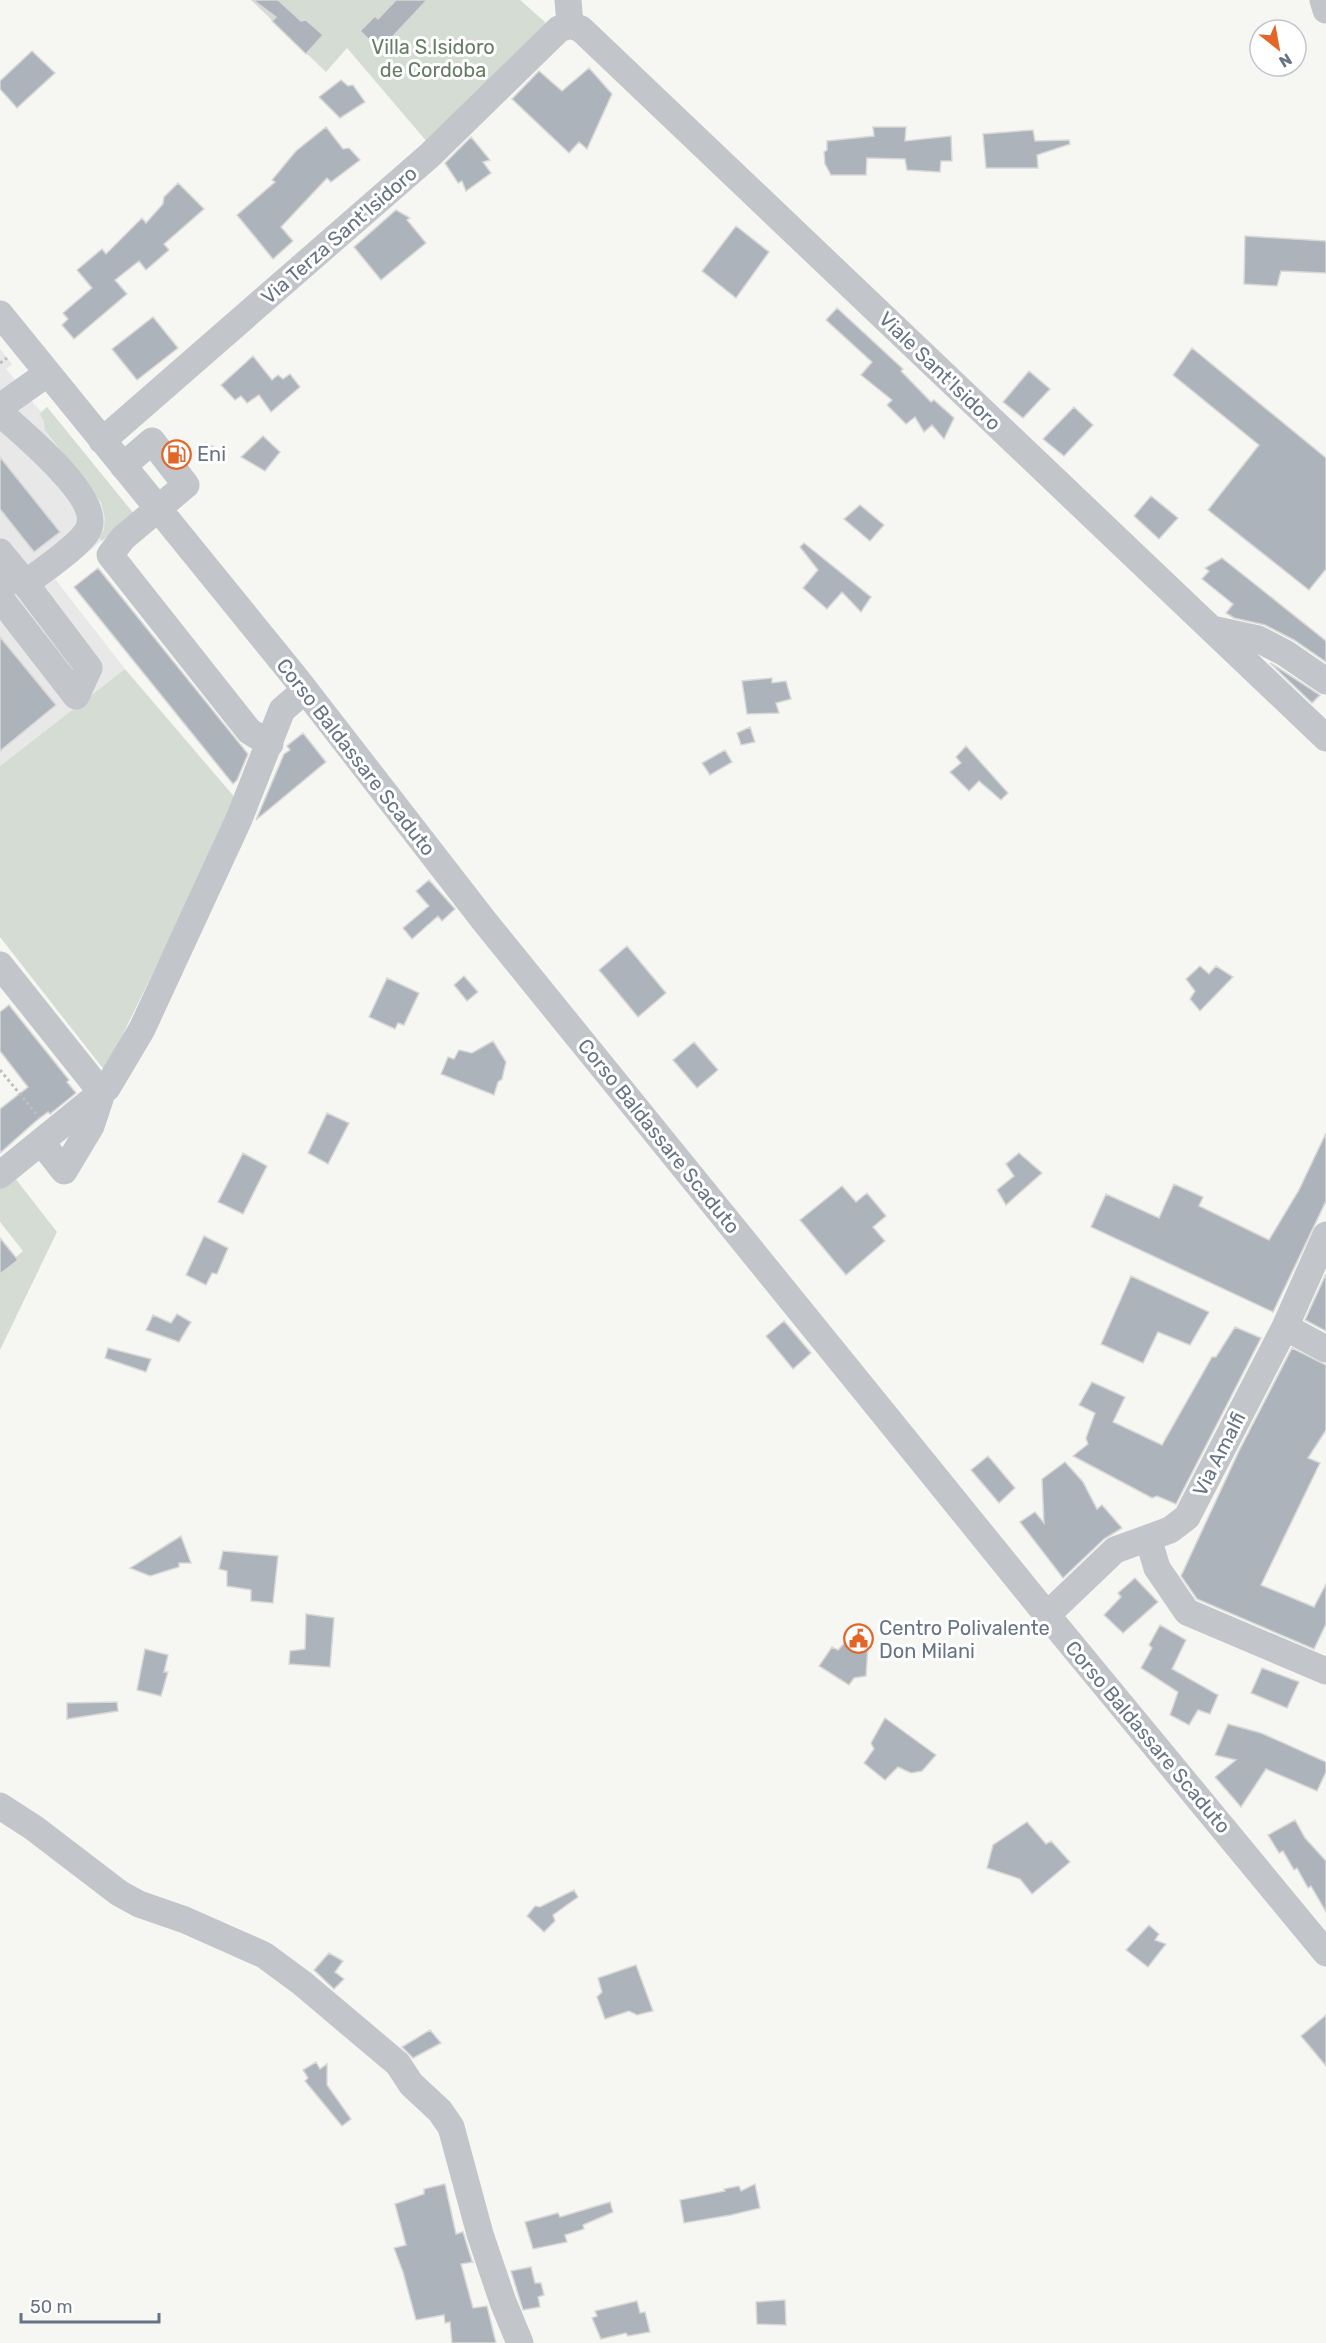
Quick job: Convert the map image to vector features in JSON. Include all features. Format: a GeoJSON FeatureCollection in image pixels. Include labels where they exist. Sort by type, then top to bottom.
{"type":"FeatureCollection","features":[{"type":"Feature","properties":{"kind":"street"},"geometry":{"type":"LineString","coordinates":[[1323,0],[1326,10]]}},
{"type":"Feature","properties":{"kind":"street","name":"Via Terza Sant'Isidoro"},"geometry":{"type":"LineString","coordinates":[[102,441],[430,155],[559,29],[569,13]]}},
{"type":"Feature","properties":{"kind":"street","name":"Viale Sant'Isidoro"},"geometry":{"type":"LineString","coordinates":[[569,13],[581,29],[1326,738]]}},
{"type":"Feature","properties":{"kind":"street","name":"Corso Baldassare Scaduto"},"geometry":{"type":"LineString","coordinates":[[0,314],[305,690],[485,922],[1047,1615],[1326,1953]]}},
{"type":"Feature","properties":{"kind":"street"},"geometry":{"type":"LineString","coordinates":[[0,407],[48,373]]}},
{"type":"Feature","properties":{"kind":"street"},"geometry":{"type":"LineString","coordinates":[[0,413],[53,462],[86,503],[91,515],[89,529],[80,541],[14,582]]}},
{"type":"Feature","properties":{"kind":"street"},"geometry":{"type":"LineString","coordinates":[[123,466],[152,441],[186,485],[123,538],[110,555],[249,731],[270,744]]}},
{"type":"Feature","properties":{"kind":"street"},"geometry":{"type":"LineString","coordinates":[[0,552],[14,582],[89,668],[76,696],[0,598]]}},
{"type":"Feature","properties":{"kind":"street"},"geometry":{"type":"LineString","coordinates":[[1211,628],[1258,639],[1285,653],[1326,681]]}},
{"type":"Feature","properties":{"kind":"street"},"geometry":{"type":"LineString","coordinates":[[0,1175],[41,1130],[107,1088],[142,1029],[239,819],[282,710],[305,690]]}},
{"type":"Feature","properties":{"kind":"street"},"geometry":{"type":"LineString","coordinates":[[1,970],[102,1092]]}},
{"type":"Feature","properties":{"kind":"street"},"geometry":{"type":"LineString","coordinates":[[41,1130],[64,1171],[91,1126],[102,1092]]}},
{"type":"Feature","properties":{"kind":"street","name":"Via Amalfi"},"geometry":{"type":"LineString","coordinates":[[1047,1615],[1116,1550],[1170,1530],[1187,1516],[1285,1327],[1326,1236]]}},
{"type":"Feature","properties":{"kind":"street"},"geometry":{"type":"LineString","coordinates":[[1285,1327],[1326,1349]]}},
{"type":"Feature","properties":{"kind":"street"},"geometry":{"type":"LineString","coordinates":[[1148,1538],[1157,1568],[1187,1612],[1326,1671]]}},
{"type":"Feature","properties":{"kind":"street"},"geometry":{"type":"LineString","coordinates":[[0,1806],[34,1828],[119,1893],[139,1904],[185,1920],[264,1955],[302,1983],[398,2064],[411,2084],[440,2111],[451,2127],[480,2234],[520,2343]]}},
{"type":"Feature","properties":{"kind":"path"},"geometry":{"type":"LineString","coordinates":[[0,363],[8,358]]}},
{"type":"Feature","properties":{"kind":"path"},"geometry":{"type":"LineString","coordinates":[[0,1070],[41,1130]]}},
{"type":"Feature","properties":{"kind":"path"},"geometry":{"type":"LineString","coordinates":[[0,1081],[6,1077]]}},
{"type":"Feature","properties":{"kind":"shaded area"},"geometry":{"type":"Polygon","coordinates":[[[0,349],[12,364],[6,369],[41,412],[47,407],[134,514],[55,579],[125,669],[0,766],[0,349]]]}},
{"type":"Feature","properties":{"kind":"green space","name":"Villa S.Isidoro de Cordoba"},"geometry":{"type":"Polygon","coordinates":[[[251,0],[520,0],[545,22],[544,28],[428,143],[347,48],[326,72],[251,0]]]}},
{"type":"Feature","properties":{"kind":"green space"},"geometry":{"type":"Polygon","coordinates":[[[47,407],[134,514],[102,541],[99,537],[104,530],[105,518],[101,502],[45,430],[40,414],[47,407]]]}},
{"type":"Feature","properties":{"kind":"green space"},"geometry":{"type":"Polygon","coordinates":[[[125,669],[237,800],[105,1071],[0,937],[0,766],[125,669]]]}},
{"type":"Feature","properties":{"kind":"green space"},"geometry":{"type":"Polygon","coordinates":[[[15,1178],[57,1232],[0,1350],[0,1274],[17,1260],[16,1257],[23,1251],[0,1222],[0,1186],[15,1178]]]}},
{"type":"Feature","properties":{"kind":"building"},"geometry":{"type":"Polygon","coordinates":[[[253,0],[278,0],[301,21],[306,20],[323,35],[306,54],[272,21],[276,17],[253,0]]]}},
{"type":"Feature","properties":{"kind":"building"},"geometry":{"type":"Polygon","coordinates":[[[396,0],[427,0],[380,50],[360,31],[375,16],[378,19],[396,0]]]}},
{"type":"Feature","properties":{"kind":"building"},"geometry":{"type":"Polygon","coordinates":[[[32,51],[55,73],[17,108],[0,89],[0,81],[32,51]]]}},
{"type":"Feature","properties":{"kind":"building"},"geometry":{"type":"Polygon","coordinates":[[[589,68],[612,94],[587,149],[579,142],[569,153],[512,99],[539,71],[562,91],[589,68]]]}},
{"type":"Feature","properties":{"kind":"building"},"geometry":{"type":"Polygon","coordinates":[[[341,80],[348,86],[353,85],[365,102],[340,118],[319,97],[341,80]]]}},
{"type":"Feature","properties":{"kind":"building"},"geometry":{"type":"Polygon","coordinates":[[[326,127],[343,149],[349,148],[360,160],[331,182],[327,178],[281,227],[293,241],[273,259],[237,215],[275,182],[272,180],[296,151],[326,127]]]}},
{"type":"Feature","properties":{"kind":"building"},"geometry":{"type":"Polygon","coordinates":[[[873,127],[906,127],[905,141],[951,136],[952,161],[941,161],[940,172],[907,170],[905,159],[867,158],[866,175],[831,175],[825,164],[824,152],[827,150],[827,141],[874,136],[873,127]]]}},
{"type":"Feature","properties":{"kind":"building"},"geometry":{"type":"Polygon","coordinates":[[[1033,130],[1035,141],[1069,140],[1070,144],[1037,155],[1038,168],[986,168],[983,134],[1033,130]]]}},
{"type":"Feature","properties":{"kind":"building"},"geometry":{"type":"Polygon","coordinates":[[[471,137],[490,160],[483,162],[491,173],[466,191],[462,181],[458,183],[445,163],[471,137]]]}},
{"type":"Feature","properties":{"kind":"building"},"geometry":{"type":"Polygon","coordinates":[[[178,183],[204,209],[164,244],[169,250],[146,270],[139,261],[115,280],[127,294],[74,339],[62,325],[68,319],[63,313],[92,288],[77,270],[102,249],[106,254],[142,218],[146,223],[163,204],[164,197],[178,183]]]}},
{"type":"Feature","properties":{"kind":"building"},"geometry":{"type":"Polygon","coordinates":[[[396,210],[410,218],[407,220],[426,243],[381,280],[354,247],[396,210]]]}},
{"type":"Feature","properties":{"kind":"building"},"geometry":{"type":"Polygon","coordinates":[[[736,226],[769,252],[736,298],[702,271],[736,226]]]}},
{"type":"Feature","properties":{"kind":"building"},"geometry":{"type":"Polygon","coordinates":[[[1245,236],[1326,241],[1326,273],[1281,271],[1277,286],[1244,284],[1245,236]]]}},
{"type":"Feature","properties":{"kind":"building"},"geometry":{"type":"Polygon","coordinates":[[[837,308],[903,369],[901,371],[931,402],[934,400],[954,418],[944,439],[932,425],[924,432],[915,417],[906,424],[887,405],[892,400],[861,375],[872,362],[826,320],[837,308]]]}},
{"type":"Feature","properties":{"kind":"building"},"geometry":{"type":"Polygon","coordinates":[[[153,317],[178,348],[137,380],[112,349],[153,317]]]}},
{"type":"Feature","properties":{"kind":"building"},"geometry":{"type":"Polygon","coordinates":[[[1192,348],[1326,458],[1326,569],[1309,590],[1208,510],[1259,445],[1173,375],[1192,348]]]}},
{"type":"Feature","properties":{"kind":"building"},"geometry":{"type":"Polygon","coordinates":[[[253,356],[272,380],[278,375],[283,379],[290,374],[300,387],[271,412],[259,395],[247,403],[241,396],[235,400],[221,385],[253,356]]]}},
{"type":"Feature","properties":{"kind":"building"},"geometry":{"type":"Polygon","coordinates":[[[1029,371],[1050,389],[1023,418],[1003,402],[1029,371]]]}},
{"type":"Feature","properties":{"kind":"building"},"geometry":{"type":"Polygon","coordinates":[[[1074,407],[1093,425],[1064,456],[1043,439],[1074,407]]]}},
{"type":"Feature","properties":{"kind":"building"},"geometry":{"type":"Polygon","coordinates":[[[263,436],[280,452],[265,471],[241,457],[263,436]]]}},
{"type":"Feature","properties":{"kind":"building"},"geometry":{"type":"Polygon","coordinates":[[[206,443],[221,451],[206,461],[196,452],[206,443]]]}},
{"type":"Feature","properties":{"kind":"building"},"geometry":{"type":"Polygon","coordinates":[[[0,457],[60,532],[34,552],[0,509],[0,457]]]}},
{"type":"Feature","properties":{"kind":"building"},"geometry":{"type":"Polygon","coordinates":[[[1151,496],[1178,518],[1159,539],[1134,516],[1151,496]]]}},
{"type":"Feature","properties":{"kind":"building"},"geometry":{"type":"Polygon","coordinates":[[[860,505],[884,525],[870,541],[844,519],[860,505]]]}},
{"type":"Feature","properties":{"kind":"building"},"geometry":{"type":"Polygon","coordinates":[[[804,543],[871,597],[861,612],[842,592],[827,609],[803,588],[818,570],[800,547],[804,543]]]}},
{"type":"Feature","properties":{"kind":"building"},"geometry":{"type":"Polygon","coordinates":[[[1222,558],[1326,641],[1326,662],[1294,640],[1265,625],[1234,618],[1226,613],[1233,604],[1202,579],[1209,571],[1205,568],[1222,558]]]}},
{"type":"Feature","properties":{"kind":"building"},"geometry":{"type":"Polygon","coordinates":[[[98,568],[248,754],[233,784],[74,587],[98,568]]]}},
{"type":"Feature","properties":{"kind":"building"},"geometry":{"type":"Polygon","coordinates":[[[0,637],[56,705],[0,751],[0,637]]]}},
{"type":"Feature","properties":{"kind":"building"},"geometry":{"type":"Polygon","coordinates":[[[1270,663],[1277,667],[1320,695],[1312,703],[1270,663]]]}},
{"type":"Feature","properties":{"kind":"building"},"geometry":{"type":"Polygon","coordinates":[[[772,678],[772,683],[786,681],[791,699],[776,703],[779,713],[747,714],[742,681],[772,678]]]}},
{"type":"Feature","properties":{"kind":"building"},"geometry":{"type":"Polygon","coordinates":[[[750,727],[755,742],[741,745],[737,733],[750,727]]]}},
{"type":"Feature","properties":{"kind":"building"},"geometry":{"type":"Polygon","coordinates":[[[303,733],[326,762],[256,820],[284,754],[290,750],[287,746],[303,733]]]}},
{"type":"Feature","properties":{"kind":"building"},"geometry":{"type":"Polygon","coordinates":[[[966,746],[1008,793],[1001,800],[979,781],[969,791],[950,772],[961,763],[956,757],[966,746]]]}},
{"type":"Feature","properties":{"kind":"building"},"geometry":{"type":"Polygon","coordinates":[[[725,750],[732,762],[710,775],[702,763],[725,750]]]}},
{"type":"Feature","properties":{"kind":"building"},"geometry":{"type":"Polygon","coordinates":[[[429,880],[455,909],[442,921],[438,916],[412,939],[403,928],[429,906],[416,891],[429,880]]]}},
{"type":"Feature","properties":{"kind":"building"},"geometry":{"type":"Polygon","coordinates":[[[627,946],[666,993],[638,1017],[599,970],[627,946]]]}},
{"type":"Feature","properties":{"kind":"building"},"geometry":{"type":"Polygon","coordinates":[[[1200,966],[1209,974],[1216,966],[1233,977],[1200,1011],[1190,999],[1195,991],[1186,979],[1200,966]]]}},
{"type":"Feature","properties":{"kind":"building"},"geometry":{"type":"Polygon","coordinates":[[[464,976],[478,992],[467,1001],[454,985],[464,976]]]}},
{"type":"Feature","properties":{"kind":"building"},"geometry":{"type":"Polygon","coordinates":[[[387,978],[419,993],[404,1025],[398,1023],[395,1029],[369,1017],[387,978]]]}},
{"type":"Feature","properties":{"kind":"building"},"geometry":{"type":"Polygon","coordinates":[[[9,1005],[69,1080],[67,1082],[76,1093],[50,1114],[48,1112],[36,1121],[0,1153],[0,1109],[28,1087],[0,1051],[0,1012],[9,1005]]]}},
{"type":"Feature","properties":{"kind":"building"},"geometry":{"type":"Polygon","coordinates":[[[493,1041],[506,1062],[502,1079],[498,1082],[494,1095],[441,1074],[448,1057],[454,1059],[459,1050],[472,1053],[493,1041]]]}},
{"type":"Feature","properties":{"kind":"building"},"geometry":{"type":"Polygon","coordinates":[[[694,1042],[718,1070],[697,1088],[673,1060],[694,1042]]]}},
{"type":"Feature","properties":{"kind":"building"},"geometry":{"type":"Polygon","coordinates":[[[327,1113],[349,1123],[328,1164],[308,1153],[327,1113]]]}},
{"type":"Feature","properties":{"kind":"building"},"geometry":{"type":"Polygon","coordinates":[[[1326,1133],[1326,1201],[1273,1312],[1091,1227],[1106,1194],[1159,1218],[1174,1184],[1203,1197],[1199,1206],[1269,1240],[1299,1190],[1326,1133]]]}},
{"type":"Feature","properties":{"kind":"building"},"geometry":{"type":"Polygon","coordinates":[[[243,1153],[267,1166],[243,1214],[218,1202],[243,1153]]]}},
{"type":"Feature","properties":{"kind":"building"},"geometry":{"type":"Polygon","coordinates":[[[1019,1153],[1042,1173],[1006,1205],[997,1190],[1014,1176],[1006,1164],[1019,1153]]]}},
{"type":"Feature","properties":{"kind":"building"},"geometry":{"type":"Polygon","coordinates":[[[842,1186],[856,1202],[867,1193],[886,1216],[873,1227],[885,1241],[846,1275],[800,1220],[842,1186]]]}},
{"type":"Feature","properties":{"kind":"building"},"geometry":{"type":"Polygon","coordinates":[[[204,1236],[228,1248],[217,1274],[212,1273],[206,1285],[186,1275],[204,1236]]]}},
{"type":"Feature","properties":{"kind":"building"},"geometry":{"type":"Polygon","coordinates":[[[0,1238],[18,1260],[0,1274],[0,1238]]]}},
{"type":"Feature","properties":{"kind":"building"},"geometry":{"type":"Polygon","coordinates":[[[1326,1274],[1326,1331],[1305,1320],[1326,1274]]]}},
{"type":"Feature","properties":{"kind":"building"},"geometry":{"type":"Polygon","coordinates":[[[1131,1276],[1209,1312],[1190,1345],[1158,1332],[1143,1363],[1101,1344],[1131,1276]]]}},
{"type":"Feature","properties":{"kind":"building"},"geometry":{"type":"Polygon","coordinates":[[[177,1314],[191,1322],[179,1342],[146,1330],[153,1315],[171,1323],[177,1314]]]}},
{"type":"Feature","properties":{"kind":"building"},"geometry":{"type":"Polygon","coordinates":[[[784,1321],[811,1353],[793,1369],[766,1336],[784,1321]]]}},
{"type":"Feature","properties":{"kind":"building"},"geometry":{"type":"Polygon","coordinates":[[[1235,1327],[1261,1338],[1176,1504],[1157,1496],[1152,1498],[1073,1456],[1088,1444],[1086,1438],[1095,1413],[1079,1405],[1092,1382],[1125,1397],[1113,1422],[1162,1445],[1212,1357],[1216,1357],[1235,1327]]]}},
{"type":"Feature","properties":{"kind":"building"},"geometry":{"type":"Polygon","coordinates":[[[108,1348],[151,1359],[146,1372],[105,1358],[108,1348]]]}},
{"type":"Feature","properties":{"kind":"building"},"geometry":{"type":"Polygon","coordinates":[[[1292,1348],[1326,1365],[1326,1430],[1308,1458],[1320,1463],[1261,1585],[1314,1607],[1326,1584],[1326,1624],[1314,1649],[1197,1599],[1181,1576],[1239,1451],[1292,1348]]]}},
{"type":"Feature","properties":{"kind":"building"},"geometry":{"type":"Polygon","coordinates":[[[988,1456],[1015,1488],[999,1503],[971,1470],[988,1456]]]}},
{"type":"Feature","properties":{"kind":"building"},"geometry":{"type":"Polygon","coordinates":[[[1065,1462],[1083,1482],[1097,1509],[1102,1505],[1122,1528],[1104,1539],[1063,1578],[1020,1522],[1035,1512],[1044,1523],[1042,1479],[1065,1462]]]}},
{"type":"Feature","properties":{"kind":"building"},"geometry":{"type":"Polygon","coordinates":[[[181,1536],[191,1563],[179,1563],[179,1567],[150,1576],[130,1568],[181,1536]]]}},
{"type":"Feature","properties":{"kind":"building"},"geometry":{"type":"Polygon","coordinates":[[[223,1551],[278,1556],[273,1603],[251,1601],[251,1590],[227,1586],[227,1571],[219,1569],[223,1551]]]}},
{"type":"Feature","properties":{"kind":"building"},"geometry":{"type":"Polygon","coordinates":[[[1135,1578],[1158,1602],[1123,1633],[1104,1615],[1121,1597],[1118,1593],[1135,1578]]]}},
{"type":"Feature","properties":{"kind":"building"},"geometry":{"type":"Polygon","coordinates":[[[306,1614],[334,1618],[330,1667],[289,1664],[290,1651],[305,1649],[306,1614]]]}},
{"type":"Feature","properties":{"kind":"building"},"geometry":{"type":"Polygon","coordinates":[[[861,1625],[864,1645],[868,1646],[866,1676],[854,1678],[849,1685],[819,1666],[832,1647],[838,1650],[861,1625]]]}},
{"type":"Feature","properties":{"kind":"building"},"geometry":{"type":"Polygon","coordinates":[[[1160,1625],[1186,1640],[1172,1669],[1218,1695],[1210,1714],[1198,1710],[1189,1725],[1170,1715],[1178,1692],[1141,1668],[1152,1648],[1149,1645],[1160,1625]]]}},
{"type":"Feature","properties":{"kind":"building"},"geometry":{"type":"Polygon","coordinates":[[[145,1649],[168,1655],[164,1672],[168,1672],[161,1696],[137,1690],[145,1649]]]}},
{"type":"Feature","properties":{"kind":"building"},"geometry":{"type":"Polygon","coordinates":[[[1262,1668],[1299,1682],[1287,1708],[1251,1693],[1262,1668]]]}},
{"type":"Feature","properties":{"kind":"building"},"geometry":{"type":"Polygon","coordinates":[[[117,1702],[118,1711],[67,1719],[67,1703],[117,1702]]]}},
{"type":"Feature","properties":{"kind":"building"},"geometry":{"type":"Polygon","coordinates":[[[885,1718],[936,1755],[922,1771],[911,1773],[898,1767],[885,1780],[864,1763],[874,1749],[871,1743],[885,1718]]]}},
{"type":"Feature","properties":{"kind":"building"},"geometry":{"type":"Polygon","coordinates":[[[1228,1724],[1261,1733],[1326,1762],[1326,1772],[1317,1791],[1266,1769],[1241,1807],[1215,1777],[1236,1760],[1215,1755],[1228,1724]]]}},
{"type":"Feature","properties":{"kind":"building"},"geometry":{"type":"Polygon","coordinates":[[[1295,1820],[1305,1838],[1326,1861],[1326,1912],[1311,1886],[1308,1888],[1297,1868],[1294,1870],[1283,1851],[1279,1853],[1268,1835],[1295,1820]]]}},
{"type":"Feature","properties":{"kind":"building"},"geometry":{"type":"Polygon","coordinates":[[[1027,1822],[1046,1844],[1051,1841],[1070,1862],[1032,1894],[1020,1879],[987,1868],[993,1845],[1027,1822]]]}},
{"type":"Feature","properties":{"kind":"building"},"geometry":{"type":"Polygon","coordinates":[[[574,1890],[578,1897],[553,1915],[555,1921],[544,1932],[527,1916],[535,1906],[540,1907],[574,1890]]]}},
{"type":"Feature","properties":{"kind":"building"},"geometry":{"type":"Polygon","coordinates":[[[1149,1925],[1159,1934],[1155,1940],[1166,1944],[1148,1967],[1126,1950],[1149,1925]]]}},
{"type":"Feature","properties":{"kind":"building"},"geometry":{"type":"Polygon","coordinates":[[[329,1953],[343,1961],[335,1972],[344,1979],[334,1989],[314,1970],[329,1953]]]}},
{"type":"Feature","properties":{"kind":"building"},"geometry":{"type":"Polygon","coordinates":[[[636,1965],[653,2011],[637,2015],[629,2011],[605,2019],[597,1997],[602,1992],[598,1978],[636,1965]]]}},
{"type":"Feature","properties":{"kind":"building"},"geometry":{"type":"Polygon","coordinates":[[[1326,2015],[1326,2066],[1301,2036],[1326,2015]]]}},
{"type":"Feature","properties":{"kind":"building"},"geometry":{"type":"Polygon","coordinates":[[[430,2030],[441,2043],[413,2058],[402,2047],[430,2030]]]}},
{"type":"Feature","properties":{"kind":"building"},"geometry":{"type":"Polygon","coordinates":[[[316,2062],[320,2069],[327,2064],[327,2085],[351,2119],[342,2126],[305,2081],[308,2078],[303,2070],[316,2062]]]}},
{"type":"Feature","properties":{"kind":"building"},"geometry":{"type":"Polygon","coordinates":[[[445,2184],[456,2234],[463,2232],[473,2262],[461,2264],[473,2308],[487,2306],[496,2343],[452,2343],[450,2322],[445,2323],[444,2315],[416,2320],[394,2248],[406,2245],[395,2204],[424,2194],[424,2189],[445,2184]]]}},
{"type":"Feature","properties":{"kind":"building"},"geometry":{"type":"Polygon","coordinates":[[[755,2184],[760,2208],[684,2223],[680,2200],[739,2186],[741,2191],[755,2184]]]}},
{"type":"Feature","properties":{"kind":"building"},"geometry":{"type":"Polygon","coordinates":[[[610,2202],[613,2212],[583,2225],[584,2229],[565,2235],[567,2242],[533,2249],[525,2222],[558,2213],[560,2217],[610,2202]]]}},
{"type":"Feature","properties":{"kind":"building"},"geometry":{"type":"Polygon","coordinates":[[[531,2267],[535,2283],[541,2283],[544,2295],[538,2297],[540,2307],[523,2310],[511,2271],[531,2267]]]}},
{"type":"Feature","properties":{"kind":"building"},"geometry":{"type":"Polygon","coordinates":[[[785,2300],[786,2325],[757,2324],[756,2302],[785,2300]]]}},
{"type":"Feature","properties":{"kind":"building"},"geometry":{"type":"Polygon","coordinates":[[[637,2301],[640,2313],[645,2312],[650,2332],[628,2336],[626,2333],[601,2339],[592,2318],[597,2316],[595,2311],[637,2301]]]}},
{"type":"Feature","properties":{"kind":"place","name":"Eni"},"geometry":{"type":"Point","coordinates":[176,454]}},
{"type":"Feature","properties":{"kind":"place","name":"Centro Polivalente Don Milani"},"geometry":{"type":"Point","coordinates":[858,1639]}}]}
